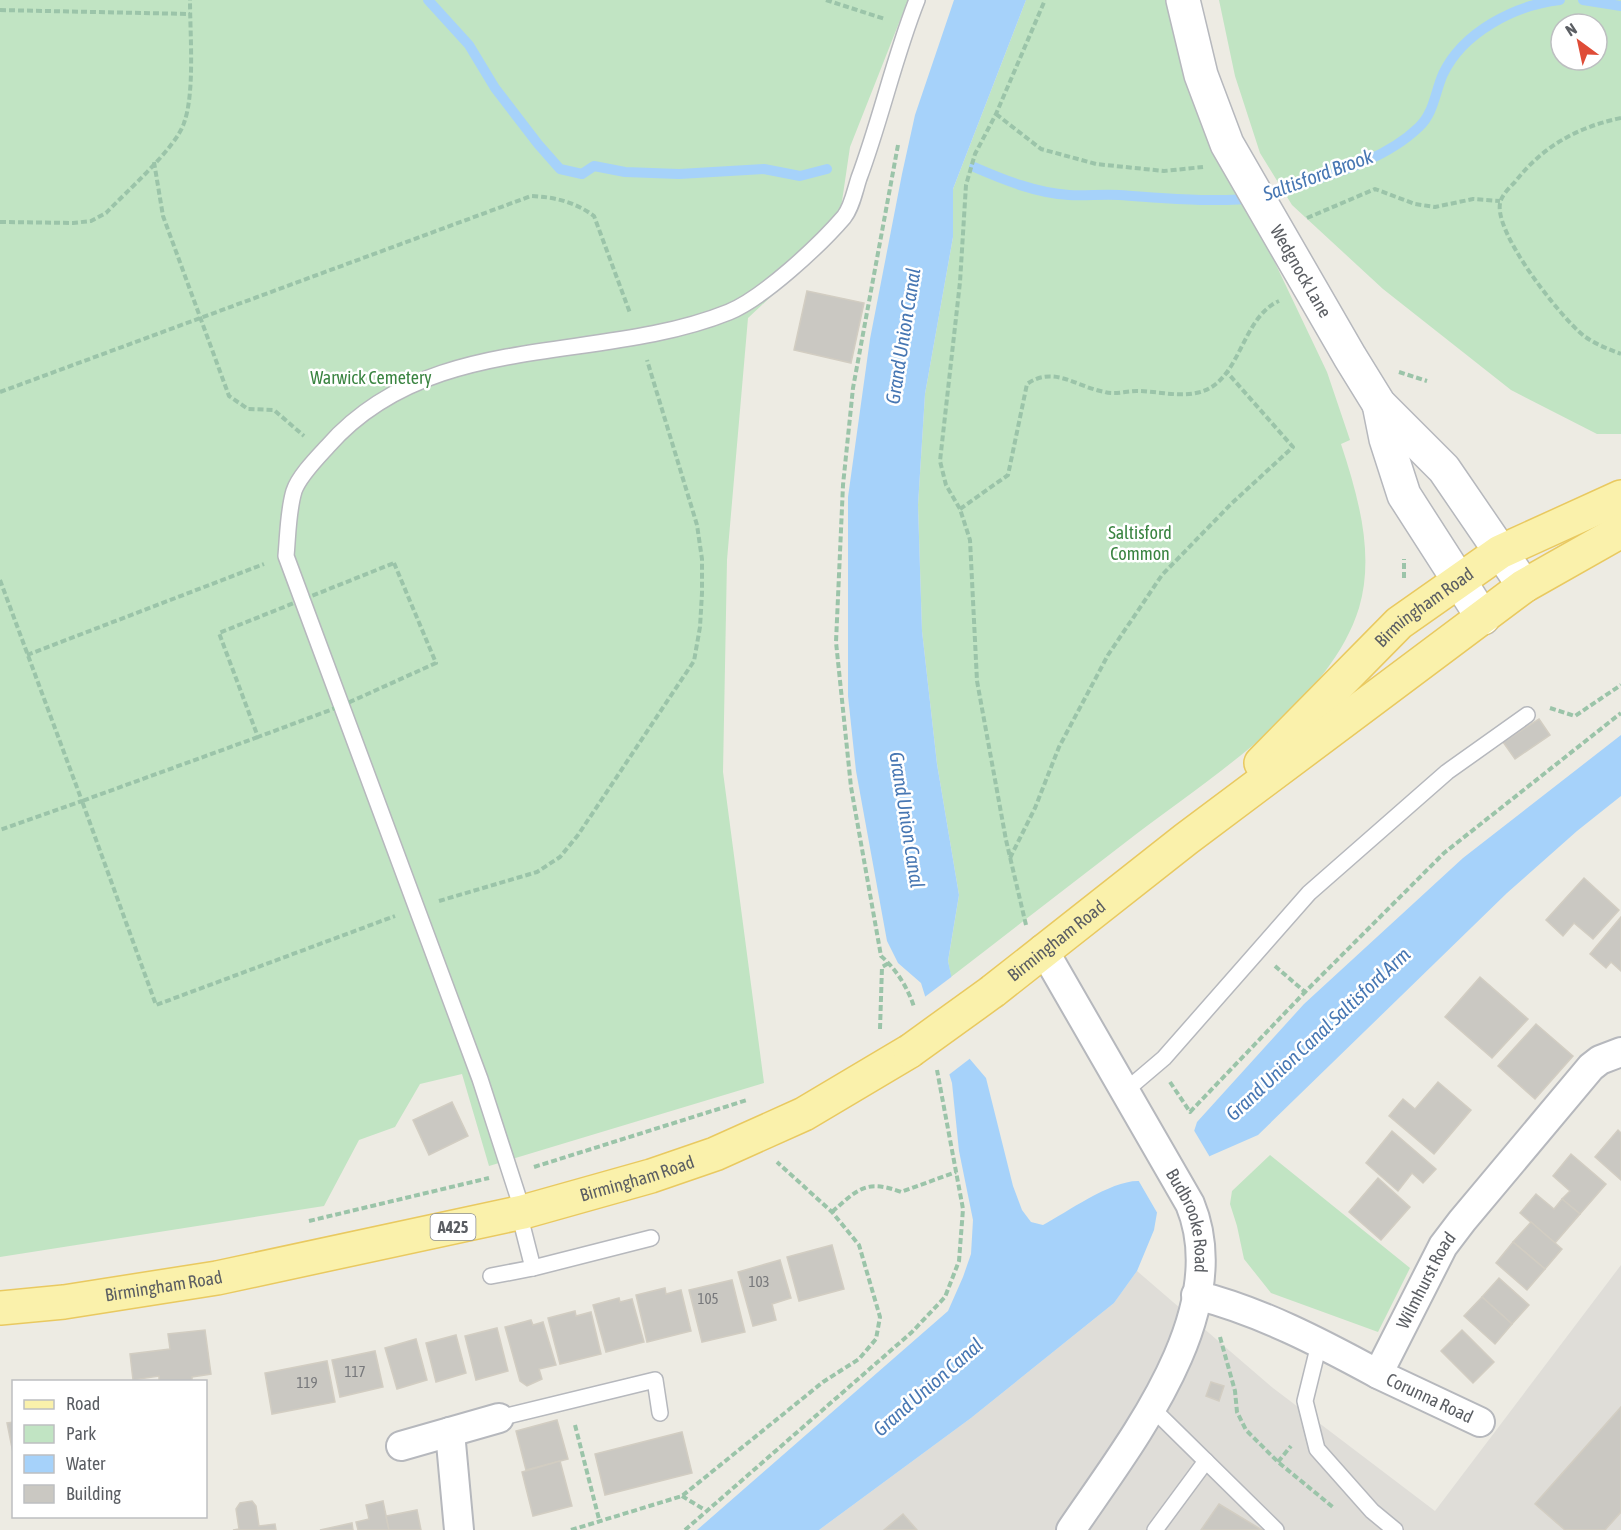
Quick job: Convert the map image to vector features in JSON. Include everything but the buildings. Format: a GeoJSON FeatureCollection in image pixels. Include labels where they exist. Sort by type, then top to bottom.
{"type":"FeatureCollection","features":[{"type":"Feature","properties":{"kind":"main road","name":"Birmingham Road"},"geometry":{"type":"LineString","coordinates":[[1186,839],[1399,623],[1500,552],[1621,497]]}},
{"type":"Feature","properties":{"kind":"main road","name":"Birmingham Road"},"geometry":{"type":"LineString","coordinates":[[0,1308],[64,1302],[217,1278],[521,1212],[651,1176],[715,1154],[804,1114],[882,1069],[921,1055],[1039,952],[1186,839],[1524,586],[1621,531]]}},
{"type":"Feature","properties":{"kind":"street","name":"Wedgnock Lane"},"geometry":{"type":"LineString","coordinates":[[1183,0],[1204,85],[1214,113],[1233,154],[1310,288],[1379,404],[1444,469],[1524,586]]}},
{"type":"Feature","properties":{"kind":"street","name":"Wedgnock Lane"},"geometry":{"type":"LineString","coordinates":[[1379,404],[1404,495],[1483,618]]}},
{"type":"Feature","properties":{"kind":"street","name":"Budbrooke Road"},"geometry":{"type":"LineString","coordinates":[[1039,952],[1190,1204],[1200,1227],[1201,1254],[1196,1296],[1191,1323],[1180,1350],[1153,1409],[1071,1530]]}},
{"type":"Feature","properties":{"kind":"street","name":"Wilmhurst Road"},"geometry":{"type":"LineString","coordinates":[[1378,1374],[1426,1277],[1462,1221],[1591,1067],[1600,1060],[1621,1052]]}},
{"type":"Feature","properties":{"kind":"street"},"geometry":{"type":"LineString","coordinates":[[1196,1296],[1252,1313],[1378,1374]]}},
{"type":"Feature","properties":{"kind":"street","name":"Corunna Road"},"geometry":{"type":"LineString","coordinates":[[1378,1374],[1480,1422]]}},
{"type":"Feature","properties":{"kind":"street"},"geometry":{"type":"LineString","coordinates":[[401,1446],[499,1418]]}},
{"type":"Feature","properties":{"kind":"street"},"geometry":{"type":"LineString","coordinates":[[450,1432],[459,1530]]}},
{"type":"Feature","properties":{"kind":"lane"},"geometry":{"type":"LineString","coordinates":[[533,1268],[512,1173],[286,556],[295,488],[322,453],[363,414],[405,389],[446,372],[521,352],[640,337],[686,326],[731,311],[773,283],[845,215],[868,153],[906,26],[917,0]]}},
{"type":"Feature","properties":{"kind":"lane"},"geometry":{"type":"LineString","coordinates":[[1124,1092],[1164,1058],[1309,893],[1447,772],[1527,715]]}},
{"type":"Feature","properties":{"kind":"lane"},"geometry":{"type":"LineString","coordinates":[[491,1276],[533,1268],[651,1238]]}},
{"type":"Feature","properties":{"kind":"lane"},"geometry":{"type":"LineString","coordinates":[[1319,1344],[1305,1401],[1317,1449],[1372,1511],[1395,1530]]}},
{"type":"Feature","properties":{"kind":"lane"},"geometry":{"type":"LineString","coordinates":[[499,1418],[655,1380],[660,1413]]}},
{"type":"Feature","properties":{"kind":"lane"},"geometry":{"type":"LineString","coordinates":[[1153,1409],[1276,1530]]}},
{"type":"Feature","properties":{"kind":"lane"},"geometry":{"type":"LineString","coordinates":[[1155,1530],[1206,1461]]}},
{"type":"Feature","properties":{"kind":"path"},"geometry":{"type":"LineString","coordinates":[[0,222],[91,221],[106,213],[154,162],[185,122],[188,100],[190,0]]}},
{"type":"Feature","properties":{"kind":"path"},"geometry":{"type":"LineString","coordinates":[[826,0],[906,26]]}},
{"type":"Feature","properties":{"kind":"path"},"geometry":{"type":"LineString","coordinates":[[1039,952],[1022,914],[977,681],[970,540],[960,509],[946,485],[940,461],[960,282],[966,185],[975,154],[996,114],[1045,0]]}},
{"type":"Feature","properties":{"kind":"path"},"geometry":{"type":"LineString","coordinates":[[0,10],[190,14]]}},
{"type":"Feature","properties":{"kind":"path"},"geometry":{"type":"LineString","coordinates":[[996,114],[1041,149],[1096,164],[1164,171],[1204,167],[1233,154]]}},
{"type":"Feature","properties":{"kind":"path"},"geometry":{"type":"LineString","coordinates":[[1621,118],[1557,141],[1530,163],[1500,201],[1500,217],[1512,244],[1552,300],[1585,336],[1621,354]]}},
{"type":"Feature","properties":{"kind":"path"},"geometry":{"type":"LineString","coordinates":[[900,140],[853,388],[843,485],[836,642],[851,787],[881,956],[889,963],[909,994],[917,1015]]}},
{"type":"Feature","properties":{"kind":"path"},"geometry":{"type":"LineString","coordinates":[[154,162],[163,216],[229,396],[248,409],[274,410],[322,453]]}},
{"type":"Feature","properties":{"kind":"path"},"geometry":{"type":"LineString","coordinates":[[1278,231],[1375,189],[1415,204],[1435,207],[1473,199],[1500,201]]}},
{"type":"Feature","properties":{"kind":"path"},"geometry":{"type":"LineString","coordinates":[[0,392],[531,196],[541,196],[581,206],[594,216],[640,337],[697,525],[702,559],[702,593],[700,627],[694,661],[578,835],[560,857],[537,872],[414,908],[156,1005],[0,580]]}},
{"type":"Feature","properties":{"kind":"path"},"geometry":{"type":"LineString","coordinates":[[960,509],[1008,475],[1027,384],[1037,377],[1057,375],[1107,393],[1138,391],[1195,394],[1208,390],[1227,371],[1256,320],[1268,306],[1310,288]]}},
{"type":"Feature","properties":{"kind":"path"},"geometry":{"type":"LineString","coordinates":[[1010,858],[1070,726],[1108,655],[1162,575],[1231,504],[1293,447],[1227,371]]}},
{"type":"Feature","properties":{"kind":"path"},"geometry":{"type":"LineString","coordinates":[[1400,587],[1405,576],[1401,550]]}},
{"type":"Feature","properties":{"kind":"path"},"geometry":{"type":"LineString","coordinates":[[27,655],[286,556]]}},
{"type":"Feature","properties":{"kind":"path"},"geometry":{"type":"LineString","coordinates":[[1527,715],[1544,706],[1575,716],[1621,685]]}},
{"type":"Feature","properties":{"kind":"path"},"geometry":{"type":"LineString","coordinates":[[1164,1058],[1168,1078],[1190,1112],[1305,992],[1444,853],[1621,713]]}},
{"type":"Feature","properties":{"kind":"path"},"geometry":{"type":"LineString","coordinates":[[0,830],[258,737]]}},
{"type":"Feature","properties":{"kind":"path"},"geometry":{"type":"LineString","coordinates":[[1258,952],[1305,992]]}},
{"type":"Feature","properties":{"kind":"path"},"geometry":{"type":"LineString","coordinates":[[882,1069],[882,967],[889,963]]}},
{"type":"Feature","properties":{"kind":"path"},"geometry":{"type":"LineString","coordinates":[[685,1530],[705,1510],[903,1339],[945,1297],[959,1261],[963,1209],[940,1080],[921,1055]]}},
{"type":"Feature","properties":{"kind":"path"},"geometry":{"type":"LineString","coordinates":[[297,1224],[512,1173],[751,1099]]}},
{"type":"Feature","properties":{"kind":"path"},"geometry":{"type":"LineString","coordinates":[[571,1530],[600,1523],[682,1496],[823,1382],[859,1359],[876,1339],[880,1317],[870,1290],[865,1261],[859,1245],[832,1212],[772,1157]]}},
{"type":"Feature","properties":{"kind":"path"},"geometry":{"type":"LineString","coordinates":[[832,1212],[863,1186],[881,1185],[901,1192],[956,1172]]}},
{"type":"Feature","properties":{"kind":"path"},"geometry":{"type":"LineString","coordinates":[[1220,1336],[1235,1391],[1237,1412],[1246,1430],[1278,1462],[1342,1515]]}},
{"type":"Feature","properties":{"kind":"path"},"geometry":{"type":"LineString","coordinates":[[569,1402],[600,1523]]}},
{"type":"Feature","properties":{"kind":"path"},"geometry":{"type":"LineString","coordinates":[[682,1496],[705,1510]]}},
{"type":"Feature","properties":{"kind":"shaded area"},"geometry":{"type":"Polygon","coordinates":[[[1621,1265],[1621,1530],[819,1530],[971,1418],[1114,1303],[1137,1271],[1273,1388],[1435,1511],[1621,1265]]]}},
{"type":"Feature","properties":{"kind":"green space","name":"Warwick Cemetery"},"geometry":{"type":"Polygon","coordinates":[[[0,0],[908,0],[850,147],[837,235],[748,318],[727,560],[723,772],[764,1083],[489,1166],[462,1074],[420,1084],[395,1127],[359,1140],[324,1206],[0,1257],[0,0]]]}},
{"type":"Feature","properties":{"kind":"green space","name":"Saltisford Common"},"geometry":{"type":"Polygon","coordinates":[[[1026,0],[1168,0],[1258,227],[1327,372],[1350,440],[1341,444],[1362,525],[1365,546],[1364,588],[1359,608],[1344,642],[1322,675],[1295,706],[1264,735],[1198,789],[951,977],[948,961],[959,895],[937,764],[922,631],[918,505],[925,394],[953,237],[953,189],[1026,0]]]}},
{"type":"Feature","properties":{"kind":"green space"},"geometry":{"type":"Polygon","coordinates":[[[1219,0],[1621,0],[1621,434],[1597,434],[1511,390],[1383,289],[1292,205],[1260,153],[1235,76],[1219,0]]]}},
{"type":"Feature","properties":{"kind":"green space"},"geometry":{"type":"Polygon","coordinates":[[[1270,1155],[1410,1268],[1378,1332],[1271,1293],[1244,1259],[1230,1204],[1232,1191],[1270,1155]]]}},
{"type":"Feature","properties":{"kind":"water"},"geometry":{"type":"Polygon","coordinates":[[[954,0],[1026,0],[953,189],[953,237],[925,394],[918,505],[922,631],[937,764],[959,895],[948,961],[969,1058],[986,1078],[1013,1186],[1022,1210],[1031,1222],[1043,1225],[1117,1185],[1140,1181],[1189,1147],[1197,1122],[1304,1004],[1463,858],[1621,735],[1621,796],[1577,831],[1507,893],[1258,1135],[1210,1156],[1159,1201],[1154,1230],[1137,1271],[1114,1303],[971,1418],[819,1530],[697,1530],[948,1311],[971,1254],[973,1220],[959,1151],[952,1083],[921,983],[898,963],[887,941],[856,771],[848,696],[848,497],[870,339],[915,115],[954,0]]]}},
{"type":"Feature","properties":{"kind":"pier"},"geometry":{"type":"Polygon","coordinates":[[[954,975],[972,1057],[946,1077],[922,999],[954,975]]]}},
{"type":"Feature","properties":{"kind":"pier"},"geometry":{"type":"Polygon","coordinates":[[[1192,1127],[1211,1159],[1162,1203],[1159,1216],[1137,1178],[1187,1145],[1192,1127]]]}},
{"type":"Feature","properties":{"kind":"waterway"},"geometry":{"type":"LineString","coordinates":[[428,0],[469,45],[495,88],[560,169],[582,174],[594,166],[625,172],[679,174],[764,169],[800,176],[827,169]]}},
{"type":"Feature","properties":{"kind":"waterway","name":"Saltisford Brook"},"geometry":{"type":"LineString","coordinates":[[974,167],[1032,189],[1057,194],[1206,200],[1267,196],[1360,164],[1406,138],[1428,115],[1443,74],[1463,45],[1477,33],[1508,15],[1543,3],[1560,0]]}},
{"type":"Feature","properties":{"kind":"waterway","name":"Saltisford Brook"},"geometry":{"type":"LineString","coordinates":[[1583,0],[1621,6]]}},
{"type":"Feature","properties":{"kind":"water label","name":"Grand Union Canal"},"geometry":{"type":"Point","coordinates":[903,336]}},
{"type":"Feature","properties":{"kind":"water label","name":"Grand Union Canal"},"geometry":{"type":"Point","coordinates":[907,820]}},
{"type":"Feature","properties":{"kind":"water label","name":"Grand Union Canal Saltisford Arm"},"geometry":{"type":"Point","coordinates":[1318,1034]}},
{"type":"Feature","properties":{"kind":"water label","name":"Grand Union Canal"},"geometry":{"type":"Point","coordinates":[928,1387]}}]}
